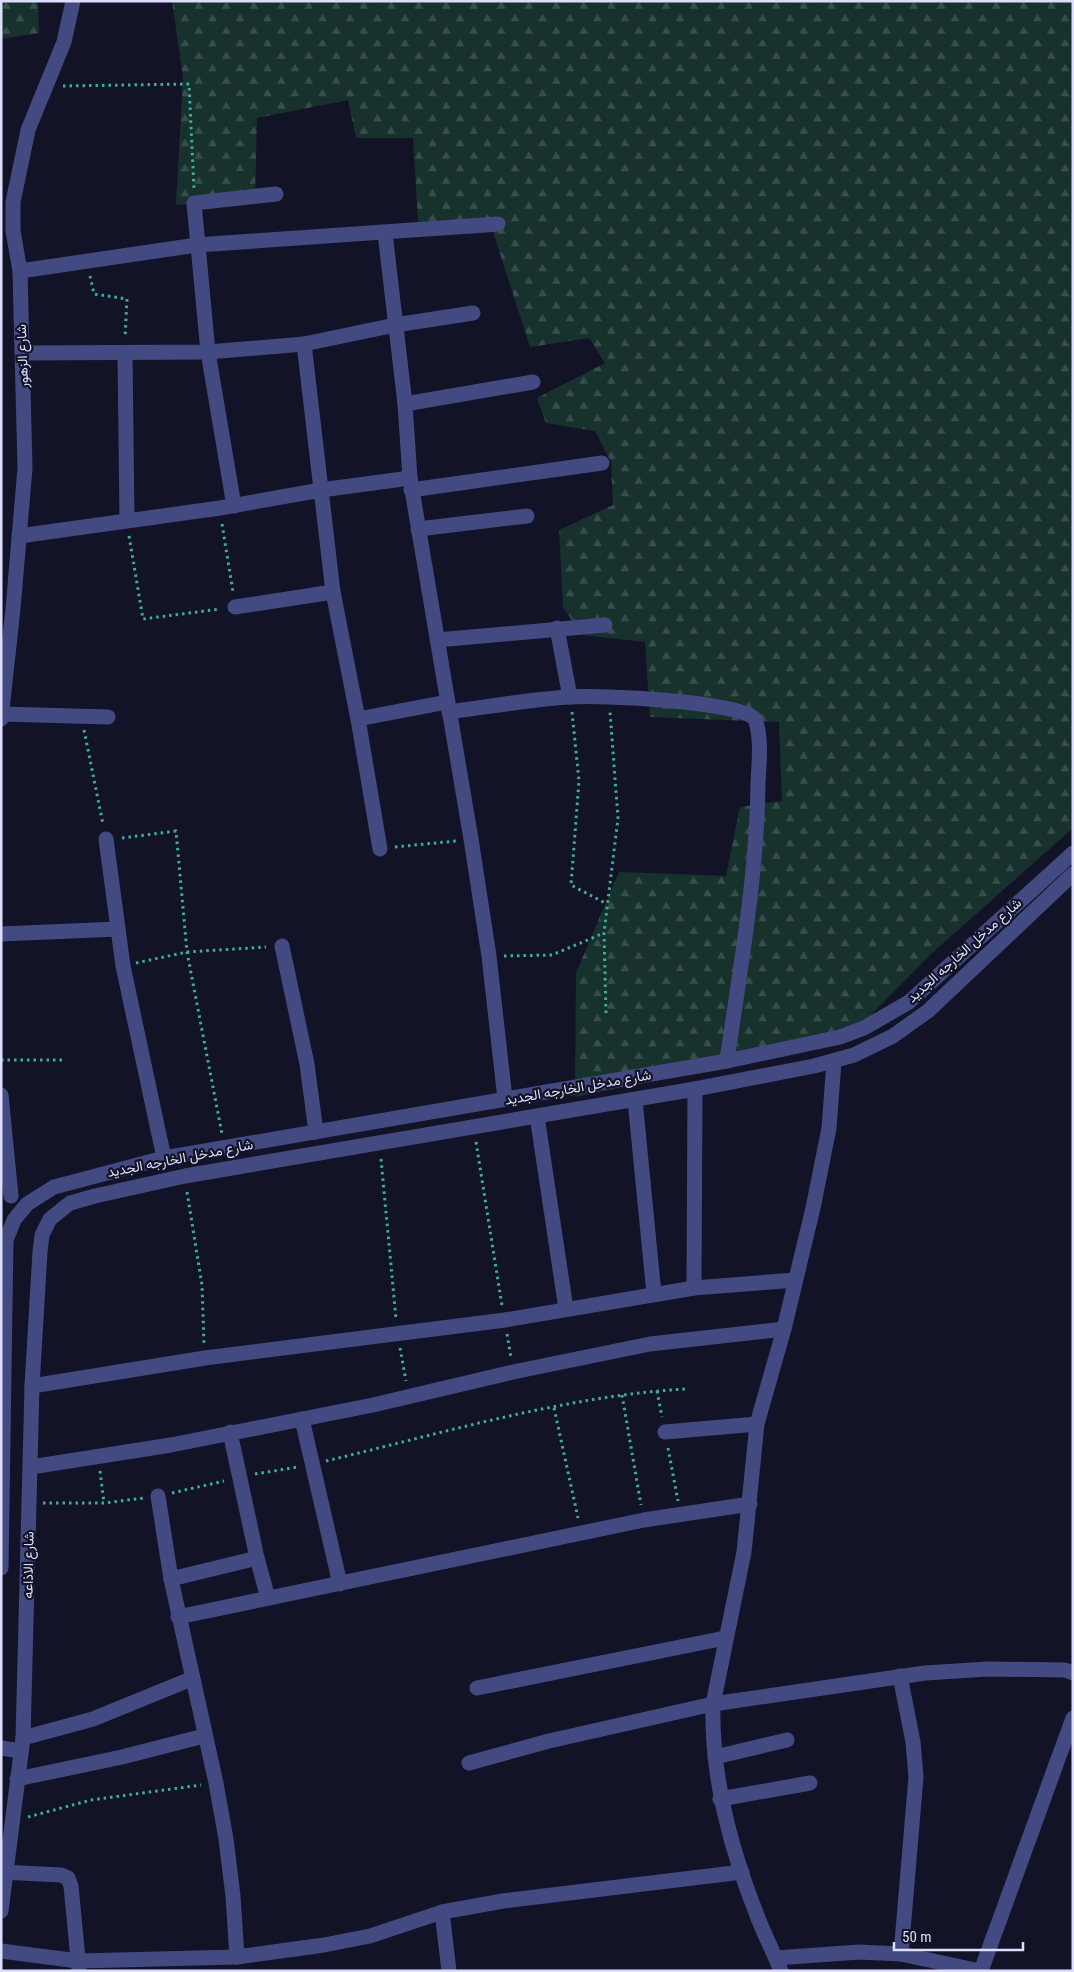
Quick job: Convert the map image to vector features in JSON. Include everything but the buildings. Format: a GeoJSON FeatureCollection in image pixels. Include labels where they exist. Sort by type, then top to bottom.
{"type":"FeatureCollection","features":[{"type":"Feature","properties":{"kind":"street","name":"شارع الزهور"},"geometry":{"type":"LineString","coordinates":[[2,716],[7,609],[19,536],[24,468],[20,271],[13,231],[14,202],[28,130],[64,42],[73,1]]}},
{"type":"Feature","properties":{"kind":"street"},"geometry":{"type":"LineString","coordinates":[[227,507],[208,352],[194,203],[276,194]]}},
{"type":"Feature","properties":{"kind":"street"},"geometry":{"type":"LineString","coordinates":[[20,271],[197,245],[498,224]]}},
{"type":"Feature","properties":{"kind":"street"},"geometry":{"type":"LineString","coordinates":[[385,233],[405,404],[410,484],[471,839],[489,956],[505,1099]]}},
{"type":"Feature","properties":{"kind":"street"},"geometry":{"type":"LineString","coordinates":[[22,353],[208,352],[304,344],[395,325],[473,313]]}},
{"type":"Feature","properties":{"kind":"street"},"geometry":{"type":"LineString","coordinates":[[304,344],[333,592],[358,719],[380,849]]}},
{"type":"Feature","properties":{"kind":"street"},"geometry":{"type":"LineString","coordinates":[[125,353],[126,520]]}},
{"type":"Feature","properties":{"kind":"street"},"geometry":{"type":"LineString","coordinates":[[405,404],[533,382]]}},
{"type":"Feature","properties":{"kind":"street"},"geometry":{"type":"LineString","coordinates":[[19,536],[227,507],[322,490],[410,484],[602,463]]}},
{"type":"Feature","properties":{"kind":"street"},"geometry":{"type":"LineString","coordinates":[[418,529],[527,516]]}},
{"type":"Feature","properties":{"kind":"street"},"geometry":{"type":"LineString","coordinates":[[235,607],[333,592]]}},
{"type":"Feature","properties":{"kind":"street"},"geometry":{"type":"LineString","coordinates":[[437,640],[605,625]]}},
{"type":"Feature","properties":{"kind":"street"},"geometry":{"type":"LineString","coordinates":[[557,628],[570,696]]}},
{"type":"Feature","properties":{"kind":"street"},"geometry":{"type":"LineString","coordinates":[[358,719],[448,707],[570,696],[717,707],[752,716],[758,725],[758,812],[750,895],[727,1061]]}},
{"type":"Feature","properties":{"kind":"street"},"geometry":{"type":"LineString","coordinates":[[2,716],[108,717]]}},
{"type":"Feature","properties":{"kind":"street"},"geometry":{"type":"LineString","coordinates":[[106,839],[124,966],[164,1158]]}},
{"type":"Feature","properties":{"kind":"street","name":"شارع مدخل الخارجه الجديد"},"geometry":{"type":"LineString","coordinates":[[27,1204],[54,1187],[164,1158],[727,1061],[840,1038],[887,1016],[929,985],[1073,853]]}},
{"type":"Feature","properties":{"kind":"street","name":"شارع مدخل الخارجه الجديد"},"geometry":{"type":"LineString","coordinates":[[50,1219],[70,1203],[185,1176],[635,1100],[834,1062],[874,1047],[911,1024],[1073,874]]}},
{"type":"Feature","properties":{"kind":"street"},"geometry":{"type":"LineString","coordinates":[[1,934],[118,929]]}},
{"type":"Feature","properties":{"kind":"street"},"geometry":{"type":"LineString","coordinates":[[282,946],[307,1064],[316,1132]]}},
{"type":"Feature","properties":{"kind":"street"},"geometry":{"type":"LineString","coordinates":[[834,1062],[829,1128],[813,1208],[784,1329],[756,1424],[744,1552],[713,1704],[715,1757],[720,1798],[758,1919],[779,1965],[859,1952],[901,1954],[980,1971],[1073,1718]]}},
{"type":"Feature","properties":{"kind":"street"},"geometry":{"type":"LineString","coordinates":[[694,1288],[695,1089]]}},
{"type":"Feature","properties":{"kind":"street"},"geometry":{"type":"LineString","coordinates":[[1,1095],[6,1194],[27,1204],[50,1219]]}},
{"type":"Feature","properties":{"kind":"street"},"geometry":{"type":"LineString","coordinates":[[635,1100],[654,1294]]}},
{"type":"Feature","properties":{"kind":"street"},"geometry":{"type":"LineString","coordinates":[[537,1116],[566,1309]]}},
{"type":"Feature","properties":{"kind":"street","name":"شارع الاذاعه"},"geometry":{"type":"LineString","coordinates":[[1,1568],[4,1267],[6,1240],[14,1220],[27,1204]]}},
{"type":"Feature","properties":{"kind":"street","name":"شارع الاذاعه"},"geometry":{"type":"LineString","coordinates":[[1,1911],[3,1872],[13,1822],[22,1744],[32,1386],[40,1252],[42,1235],[50,1219]]}},
{"type":"Feature","properties":{"kind":"street"},"geometry":{"type":"LineString","coordinates":[[32,1386],[204,1358],[505,1320],[694,1288],[795,1280]]}},
{"type":"Feature","properties":{"kind":"street"},"geometry":{"type":"LineString","coordinates":[[31,1467],[98,1457],[302,1419],[650,1344],[784,1329]]}},
{"type":"Feature","properties":{"kind":"street"},"geometry":{"type":"LineString","coordinates":[[302,1419],[340,1584]]}},
{"type":"Feature","properties":{"kind":"street"},"geometry":{"type":"LineString","coordinates":[[665,1432],[756,1424]]}},
{"type":"Feature","properties":{"kind":"street"},"geometry":{"type":"LineString","coordinates":[[230,1432],[256,1558],[268,1598]]}},
{"type":"Feature","properties":{"kind":"street"},"geometry":{"type":"LineString","coordinates":[[158,1496],[178,1617],[216,1783],[233,1896],[237,1957]]}},
{"type":"Feature","properties":{"kind":"street"},"geometry":{"type":"LineString","coordinates":[[178,1617],[644,1520],[750,1504]]}},
{"type":"Feature","properties":{"kind":"street"},"geometry":{"type":"LineString","coordinates":[[171,1579],[256,1558]]}},
{"type":"Feature","properties":{"kind":"street"},"geometry":{"type":"LineString","coordinates":[[477,1688],[725,1638]]}},
{"type":"Feature","properties":{"kind":"street"},"geometry":{"type":"LineString","coordinates":[[469,1763],[548,1741],[713,1704],[900,1676],[988,1669],[1065,1670],[1073,1673]]}},
{"type":"Feature","properties":{"kind":"street"},"geometry":{"type":"LineString","coordinates":[[900,1676],[913,1742],[916,1777],[901,1954]]}},
{"type":"Feature","properties":{"kind":"street"},"geometry":{"type":"LineString","coordinates":[[1,1748],[22,1744],[92,1719],[191,1679]]}},
{"type":"Feature","properties":{"kind":"street"},"geometry":{"type":"LineString","coordinates":[[17,1779],[122,1757],[204,1736]]}},
{"type":"Feature","properties":{"kind":"street"},"geometry":{"type":"LineString","coordinates":[[715,1757],[788,1740]]}},
{"type":"Feature","properties":{"kind":"street"},"geometry":{"type":"LineString","coordinates":[[720,1798],[810,1783]]}},
{"type":"Feature","properties":{"kind":"street"},"geometry":{"type":"LineString","coordinates":[[3,1872],[61,1874],[68,1878],[71,1886],[79,1966]]}},
{"type":"Feature","properties":{"kind":"street"},"geometry":{"type":"LineString","coordinates":[[1,1951],[79,1966],[237,1957],[324,1945],[370,1936],[442,1912],[503,1901],[742,1872]]}},
{"type":"Feature","properties":{"kind":"street"},"geometry":{"type":"LineString","coordinates":[[442,1912],[448,1971]]}},
{"type":"Feature","properties":{"kind":"path"},"geometry":{"type":"LineString","coordinates":[[45,86],[190,84],[194,203]]}},
{"type":"Feature","properties":{"kind":"path"},"geometry":{"type":"LineString","coordinates":[[87,261],[94,294],[127,299],[125,353]]}},
{"type":"Feature","properties":{"kind":"path"},"geometry":{"type":"LineString","coordinates":[[126,520],[143,619],[235,607],[227,507]]}},
{"type":"Feature","properties":{"kind":"path"},"geometry":{"type":"LineString","coordinates":[[570,696],[579,781],[571,885],[607,904]]}},
{"type":"Feature","properties":{"kind":"path"},"geometry":{"type":"LineString","coordinates":[[606,1013],[604,933],[618,818],[609,698]]}},
{"type":"Feature","properties":{"kind":"path"},"geometry":{"type":"LineString","coordinates":[[80,718],[97,787],[106,839],[176,831],[187,952],[224,1148]]}},
{"type":"Feature","properties":{"kind":"path"},"geometry":{"type":"LineString","coordinates":[[380,849],[471,839]]}},
{"type":"Feature","properties":{"kind":"path"},"geometry":{"type":"LineString","coordinates":[[489,956],[552,955],[604,933]]}},
{"type":"Feature","properties":{"kind":"path"},"geometry":{"type":"LineString","coordinates":[[124,966],[187,952],[282,946]]}},
{"type":"Feature","properties":{"kind":"path"},"geometry":{"type":"LineString","coordinates":[[1,1060],[62,1060]]}},
{"type":"Feature","properties":{"kind":"path"},"geometry":{"type":"LineString","coordinates":[[473,1126],[513,1372]]}},
{"type":"Feature","properties":{"kind":"path"},"geometry":{"type":"LineString","coordinates":[[379,1142],[397,1334],[409,1396]]}},
{"type":"Feature","properties":{"kind":"path"},"geometry":{"type":"LineString","coordinates":[[185,1176],[202,1285],[204,1358]]}},
{"type":"Feature","properties":{"kind":"path"},"geometry":{"type":"LineString","coordinates":[[30,1504],[104,1503],[158,1496],[238,1477],[313,1464],[554,1408],[622,1395],[685,1389]]}},
{"type":"Feature","properties":{"kind":"path"},"geometry":{"type":"LineString","coordinates":[[657,1391],[680,1514]]}},
{"type":"Feature","properties":{"kind":"path"},"geometry":{"type":"LineString","coordinates":[[622,1395],[644,1520]]}},
{"type":"Feature","properties":{"kind":"path"},"geometry":{"type":"LineString","coordinates":[[554,1408],[581,1533]]}},
{"type":"Feature","properties":{"kind":"path"},"geometry":{"type":"LineString","coordinates":[[98,1457],[104,1503]]}},
{"type":"Feature","properties":{"kind":"path"},"geometry":{"type":"LineString","coordinates":[[13,1822],[91,1800],[216,1783]]}},
{"type":"Feature","properties":{"kind":"green space"},"geometry":{"type":"Polygon","coordinates":[[[1,1],[38,1],[39,33],[1,39],[1,1]]]}},
{"type":"Feature","properties":{"kind":"green space"},"geometry":{"type":"Polygon","coordinates":[[[172,1],[1073,1],[1073,828],[932,953],[868,1018],[816,1048],[575,1097],[576,973],[619,872],[726,876],[740,807],[782,801],[779,722],[650,717],[645,642],[582,635],[563,607],[559,530],[613,505],[611,462],[595,431],[546,423],[537,398],[605,363],[589,338],[530,347],[493,232],[419,237],[413,138],[356,138],[348,100],[257,118],[255,198],[176,205],[183,77],[172,1]]]}}]}
